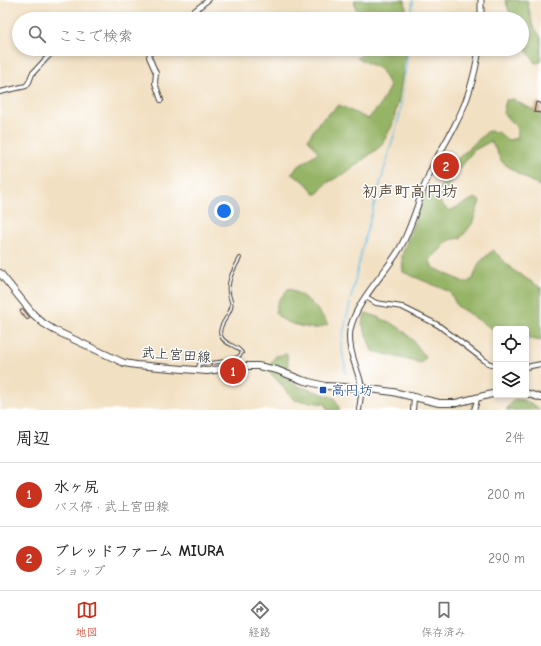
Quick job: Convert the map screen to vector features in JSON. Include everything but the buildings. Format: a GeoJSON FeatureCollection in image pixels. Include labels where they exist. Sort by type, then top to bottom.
{"type":"FeatureCollection","features":[{"type":"Feature","properties":{"kind":"main road","name":"武上宮田線"},"geometry":{"type":"LineString","coordinates":[[0,273],[33,314],[43,323],[54,330],[124,363],[198,370],[258,366],[277,370],[319,385],[393,392],[443,404],[456,403],[493,394]]}},
{"type":"Feature","properties":{"kind":"main road"},"geometry":{"type":"LineString","coordinates":[[529,394],[541,398]]}},
{"type":"Feature","properties":{"kind":"street"},"geometry":{"type":"LineString","coordinates":[[193,12],[208,0]]}},
{"type":"Feature","properties":{"kind":"street"},"geometry":{"type":"LineString","coordinates":[[481,0],[481,12]]}},
{"type":"Feature","properties":{"kind":"street"},"geometry":{"type":"LineString","coordinates":[[0,92],[26,86],[32,74],[49,56]]}},
{"type":"Feature","properties":{"kind":"street"},"geometry":{"type":"LineString","coordinates":[[149,56],[156,72],[156,83],[161,100]]}},
{"type":"Feature","properties":{"kind":"street"},"geometry":{"type":"LineString","coordinates":[[359,410],[362,388],[352,355],[350,334],[356,311],[399,250],[435,161],[457,122],[465,103],[474,77],[478,56]]}},
{"type":"Feature","properties":{"kind":"street"},"geometry":{"type":"LineString","coordinates":[[366,297],[376,303],[402,307],[438,325],[488,363],[493,365]]}},
{"type":"Feature","properties":{"kind":"street"},"geometry":{"type":"LineString","coordinates":[[529,367],[541,364]]}},
{"type":"Feature","properties":{"kind":"street"},"geometry":{"type":"LineString","coordinates":[[413,410],[414,398]]}},
{"type":"Feature","properties":{"kind":"street"},"geometry":{"type":"LineString","coordinates":[[474,410],[477,398]]}},
{"type":"Feature","properties":{"kind":"lane"},"geometry":{"type":"LineString","coordinates":[[198,370],[199,364],[212,363],[238,357],[242,353],[241,350],[226,342],[221,336],[220,330],[232,307],[232,301],[229,293],[230,277],[240,258]]}},
{"type":"Feature","properties":{"kind":"green space"},"geometry":{"type":"Polygon","coordinates":[[[354,0],[405,0],[406,12],[358,12],[354,0]]]}},
{"type":"Feature","properties":{"kind":"green space"},"geometry":{"type":"Polygon","coordinates":[[[505,0],[527,0],[533,26],[541,37],[541,62],[535,63],[529,54],[529,12],[509,12],[505,0]]]}},
{"type":"Feature","properties":{"kind":"green space"},"geometry":{"type":"Polygon","coordinates":[[[360,56],[405,56],[399,99],[392,126],[381,146],[347,172],[327,183],[316,195],[305,182],[291,174],[295,169],[318,152],[308,139],[319,122],[339,105],[368,119],[380,105],[390,86],[380,69],[357,58],[360,56]]]}},
{"type":"Feature","properties":{"kind":"green space"},"geometry":{"type":"Polygon","coordinates":[[[513,99],[541,113],[541,187],[520,175],[502,162],[491,141],[473,151],[453,178],[439,201],[449,211],[475,198],[480,201],[472,224],[461,238],[450,240],[430,260],[432,267],[466,283],[473,279],[479,263],[493,250],[513,270],[541,288],[541,341],[529,339],[529,326],[493,326],[493,329],[457,306],[450,292],[403,272],[402,255],[425,193],[434,198],[455,161],[488,131],[498,132],[508,140],[518,138],[516,127],[503,113],[506,100],[513,99]]]}},
{"type":"Feature","properties":{"kind":"green space"},"geometry":{"type":"Polygon","coordinates":[[[289,288],[312,303],[328,324],[317,328],[303,327],[287,322],[278,316],[275,312],[278,301],[289,288]]]}},
{"type":"Feature","properties":{"kind":"green space"},"geometry":{"type":"Polygon","coordinates":[[[366,313],[401,329],[407,334],[426,358],[421,363],[372,351],[362,323],[366,313]]]}},
{"type":"Feature","properties":{"kind":"green space"},"geometry":{"type":"Polygon","coordinates":[[[287,354],[290,383],[335,398],[340,410],[327,410],[326,404],[294,400],[269,372],[269,365],[276,356],[287,354]]]}},
{"type":"Feature","properties":{"kind":"green space"},"geometry":{"type":"Polygon","coordinates":[[[514,399],[528,402],[540,410],[506,410],[514,399]]]}},
{"type":"Feature","properties":{"kind":"waterway"},"geometry":{"type":"LineString","coordinates":[[412,12],[413,0]]}},
{"type":"Feature","properties":{"kind":"waterway"},"geometry":{"type":"LineString","coordinates":[[351,298],[364,241],[400,114],[407,56]]}},
{"type":"Feature","properties":{"kind":"waterway"},"geometry":{"type":"LineString","coordinates":[[346,373],[341,344],[350,303]]}},
{"type":"Feature","properties":{"kind":"place","name":"ブレッドファーム MIURA"},"geometry":{"type":"Point","coordinates":[446,166]}},
{"type":"Feature","properties":{"kind":"place","name":"水ヶ尻"},"geometry":{"type":"Point","coordinates":[233,371]}},
{"type":"Feature","properties":{"kind":"place","name":"高円坊"},"geometry":{"type":"Point","coordinates":[323,390]}},
{"type":"Feature","properties":{"kind":"district","name":"初声町高円坊"},"geometry":{"type":"Point","coordinates":[410,192]}}]}
